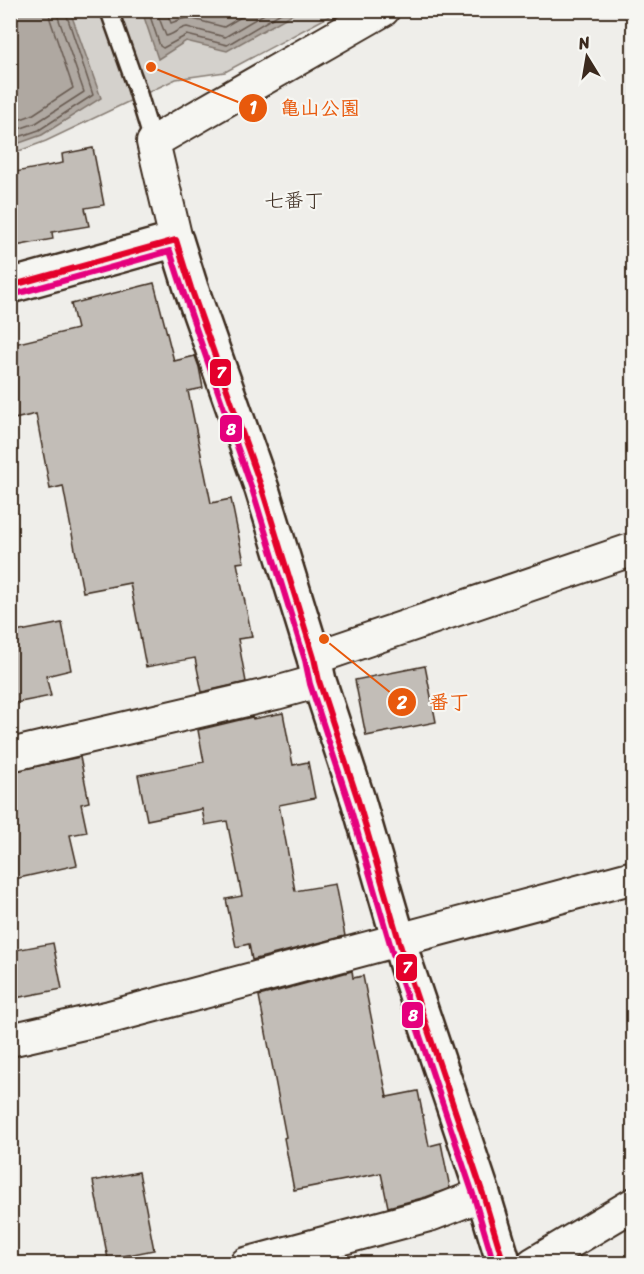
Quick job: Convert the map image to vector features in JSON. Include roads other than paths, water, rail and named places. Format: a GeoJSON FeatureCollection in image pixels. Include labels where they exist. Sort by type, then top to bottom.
{"type":"FeatureCollection","features":[{"type":"Feature","properties":{"kind":"street"},"geometry":{"type":"LineString","coordinates":[[383,10],[153,142],[176,240],[191,288],[262,489],[358,800],[406,965],[504,1263]]}},
{"type":"Feature","properties":{"kind":"street"},"geometry":{"type":"LineString","coordinates":[[10,286],[176,240]]}},
{"type":"Feature","properties":{"kind":"street"},"geometry":{"type":"LineString","coordinates":[[10,755],[276,693],[317,669],[633,549]]}},
{"type":"Feature","properties":{"kind":"street"},"geometry":{"type":"LineString","coordinates":[[10,1040],[110,1017],[633,877]]}},
{"type":"Feature","properties":{"kind":"street"},"geometry":{"type":"LineString","coordinates":[[246,1263],[432,1214],[483,1194]]}},
{"type":"Feature","properties":{"kind":"street"},"geometry":{"type":"LineString","coordinates":[[533,1263],[633,1204]]}},
{"type":"Feature","properties":{"kind":"lane"},"geometry":{"type":"LineString","coordinates":[[109,10],[153,142]]}},
{"type":"Feature","properties":{"kind":"water"},"geometry":{"type":"Polygon","coordinates":[[[142,10],[298,11],[227,51],[186,41],[158,59],[142,10]]]}},
{"type":"Feature","properties":{"kind":"water"},"geometry":{"type":"Polygon","coordinates":[[[10,11],[70,11],[101,98],[42,135],[11,146],[10,11]]]}},
{"type":"Feature","properties":{"kind":"place","name":"亀山公園"},"geometry":{"type":"Point","coordinates":[151,67]}},
{"type":"Feature","properties":{"kind":"place","name":"番丁"},"geometry":{"type":"Point","coordinates":[324,639]}},
{"type":"Feature","properties":{"kind":"district","name":"七番丁"},"geometry":{"type":"Point","coordinates":[294,200]}}]}
